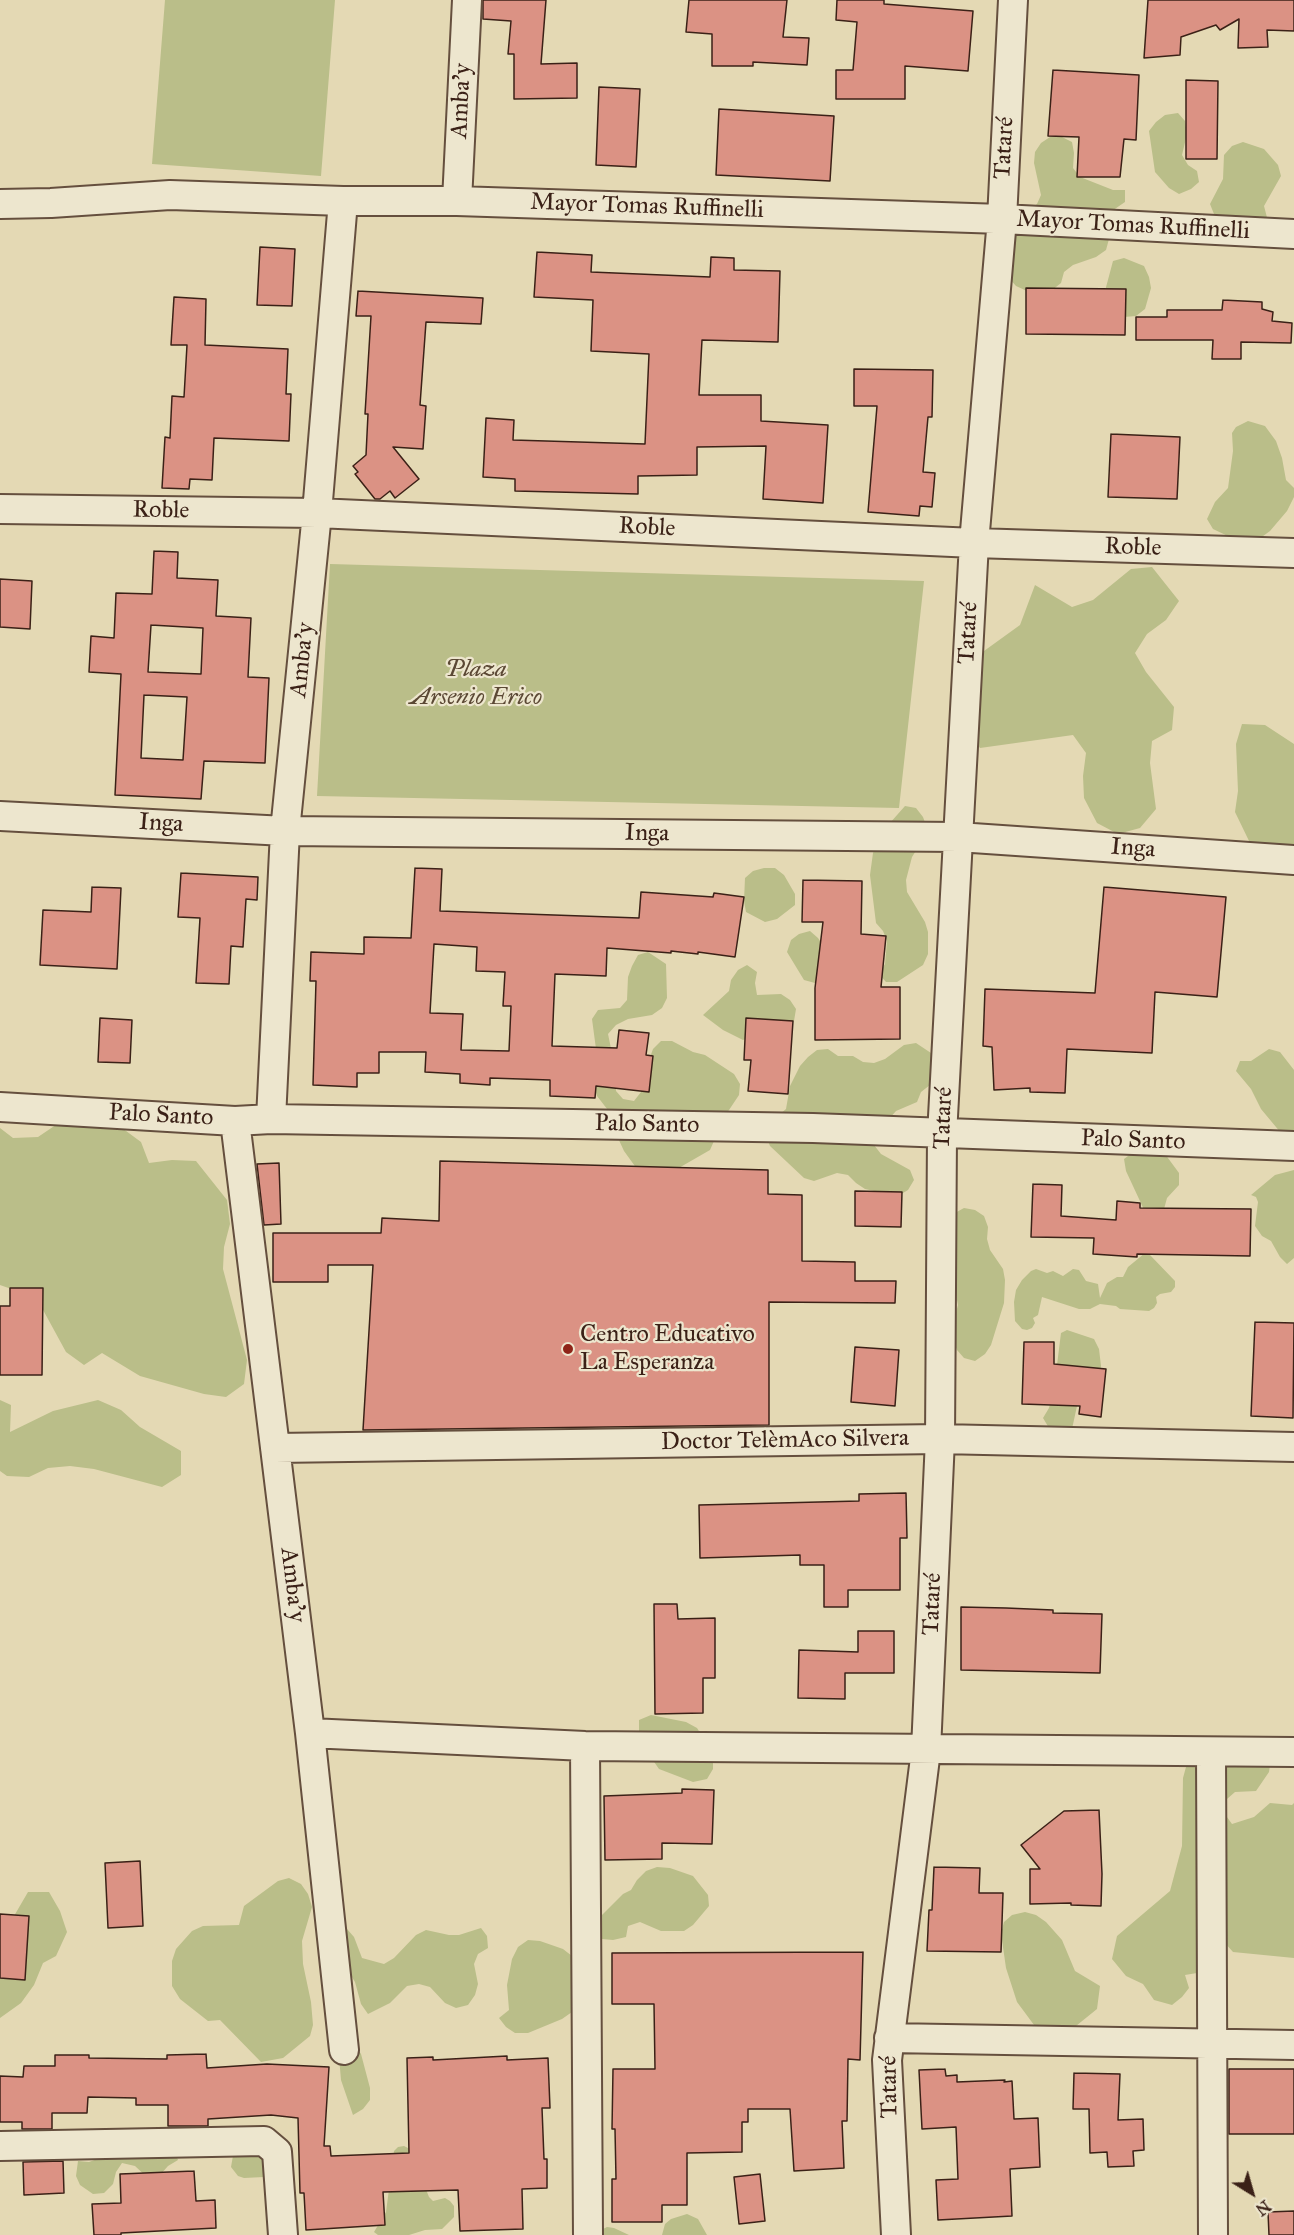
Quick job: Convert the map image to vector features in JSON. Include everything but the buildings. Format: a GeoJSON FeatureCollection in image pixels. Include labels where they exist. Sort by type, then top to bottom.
{"type":"FeatureCollection","features":[{"type":"Feature","properties":{"kind":"street","name":"Amba'y"},"geometry":{"type":"LineString","coordinates":[[457,201],[467,0]]}},
{"type":"Feature","properties":{"kind":"street","name":"Tataré"},"geometry":{"type":"LineString","coordinates":[[896,2235],[887,2060],[926,1750],[940,1439],[942,1135],[974,543],[1002,219],[1013,0]]}},
{"type":"Feature","properties":{"kind":"street","name":"Mayor Tomas Ruffinelli"},"geometry":{"type":"LineString","coordinates":[[0,204],[170,195],[343,201],[457,201],[1002,219],[1294,234]]}},
{"type":"Feature","properties":{"kind":"street","name":"Amba'y"},"geometry":{"type":"LineString","coordinates":[[271,1119],[285,831],[317,513],[343,201]]}},
{"type":"Feature","properties":{"kind":"street","name":"Roble"},"geometry":{"type":"LineString","coordinates":[[0,509],[317,513],[974,543],[1294,552]]}},
{"type":"Feature","properties":{"kind":"street","name":"Inga"},"geometry":{"type":"LineString","coordinates":[[0,816],[285,831],[958,837],[1294,860]]}},
{"type":"Feature","properties":{"kind":"street","name":"Palo Santo"},"geometry":{"type":"LineString","coordinates":[[0,1107],[234,1121],[271,1119],[801,1128],[942,1135],[1294,1146]]}},
{"type":"Feature","properties":{"kind":"street","name":"Amba'y"},"geometry":{"type":"LineString","coordinates":[[234,1121],[310,1733],[344,2050]]}},
{"type":"Feature","properties":{"kind":"street","name":"Doctor TelèmAco Silvera"},"geometry":{"type":"LineString","coordinates":[[275,1448],[940,1439],[1294,1448]]}},
{"type":"Feature","properties":{"kind":"street"},"geometry":{"type":"LineString","coordinates":[[310,1733],[585,1746],[1294,1752]]}},
{"type":"Feature","properties":{"kind":"street"},"geometry":{"type":"LineString","coordinates":[[585,1746],[588,2235]]}},
{"type":"Feature","properties":{"kind":"street"},"geometry":{"type":"LineString","coordinates":[[1211,1752],[1214,2235]]}},
{"type":"Feature","properties":{"kind":"street"},"geometry":{"type":"LineString","coordinates":[[890,2038],[1294,2045]]}},
{"type":"Feature","properties":{"kind":"street"},"geometry":{"type":"LineString","coordinates":[[0,2146],[264,2141],[277,2152],[283,2235]]}},
{"type":"Feature","properties":{"kind":"green space"},"geometry":{"type":"Polygon","coordinates":[[[165,0],[335,0],[321,176],[152,164],[165,0]]]}},
{"type":"Feature","properties":{"kind":"green space"},"geometry":{"type":"Polygon","coordinates":[[[1178,113],[1185,121],[1187,134],[1182,155],[1188,165],[1197,171],[1199,182],[1191,189],[1179,194],[1169,188],[1155,172],[1149,131],[1165,115],[1178,113]]]}},
{"type":"Feature","properties":{"kind":"green space"},"geometry":{"type":"Polygon","coordinates":[[[1050,137],[1062,137],[1072,142],[1073,168],[1080,177],[1113,190],[1125,190],[1125,202],[1106,215],[1105,228],[1109,239],[1106,250],[1096,257],[1073,265],[1064,272],[1061,283],[1051,291],[1027,291],[1016,286],[1009,278],[1005,236],[1019,218],[1037,204],[1041,195],[1034,163],[1035,152],[1041,143],[1050,137]]]}},
{"type":"Feature","properties":{"kind":"green space"},"geometry":{"type":"Polygon","coordinates":[[[1243,142],[1264,149],[1278,165],[1281,176],[1264,206],[1270,229],[1252,244],[1238,246],[1229,239],[1216,219],[1210,204],[1223,179],[1224,155],[1232,146],[1243,142]]]}},
{"type":"Feature","properties":{"kind":"green space"},"geometry":{"type":"Polygon","coordinates":[[[1124,258],[1144,266],[1149,277],[1151,288],[1145,309],[1136,316],[1124,317],[1105,291],[1113,261],[1124,258]]]}},
{"type":"Feature","properties":{"kind":"green space"},"geometry":{"type":"Polygon","coordinates":[[[1248,421],[1265,426],[1276,441],[1286,480],[1294,488],[1294,497],[1287,511],[1270,531],[1259,539],[1232,538],[1213,529],[1207,519],[1215,502],[1228,488],[1233,451],[1232,433],[1236,427],[1248,421]]]}},
{"type":"Feature","properties":{"kind":"green space","name":"Plaza Arsenio Erico"},"geometry":{"type":"Polygon","coordinates":[[[330,564],[924,581],[899,808],[317,796],[330,564]]]}},
{"type":"Feature","properties":{"kind":"green space"},"geometry":{"type":"Polygon","coordinates":[[[1152,567],[1179,601],[1166,620],[1147,634],[1135,653],[1146,672],[1174,707],[1172,730],[1152,741],[1150,763],[1156,809],[1140,828],[1118,834],[1097,823],[1084,798],[1083,776],[1086,753],[1073,735],[980,748],[964,730],[966,664],[1020,625],[1035,585],[1072,607],[1093,600],[1131,569],[1152,567]]]}},
{"type":"Feature","properties":{"kind":"green space"},"geometry":{"type":"Polygon","coordinates":[[[1242,724],[1265,725],[1294,744],[1294,856],[1250,843],[1235,812],[1238,791],[1236,744],[1242,724]]]}},
{"type":"Feature","properties":{"kind":"green space"},"geometry":{"type":"Polygon","coordinates":[[[905,806],[916,808],[927,828],[924,838],[912,857],[906,880],[907,892],[925,922],[928,932],[928,954],[923,965],[897,982],[886,982],[879,974],[885,964],[887,941],[883,931],[876,923],[870,875],[873,853],[882,832],[905,806]]]}},
{"type":"Feature","properties":{"kind":"green space"},"geometry":{"type":"Polygon","coordinates":[[[775,868],[784,875],[795,894],[795,905],[777,919],[765,922],[746,912],[744,901],[745,878],[753,871],[775,868]]]}},
{"type":"Feature","properties":{"kind":"green space"},"geometry":{"type":"Polygon","coordinates":[[[810,931],[818,938],[831,957],[826,986],[804,980],[787,952],[791,940],[799,934],[810,931]]]}},
{"type":"Feature","properties":{"kind":"green space"},"geometry":{"type":"Polygon","coordinates":[[[648,952],[666,964],[667,998],[662,1008],[652,1015],[628,1019],[616,1025],[608,1034],[615,1068],[616,1091],[623,1099],[634,1101],[641,1092],[653,1049],[661,1041],[672,1041],[693,1052],[705,1055],[734,1074],[740,1084],[739,1095],[725,1116],[710,1150],[670,1173],[637,1169],[624,1151],[612,1125],[611,1114],[597,1096],[594,1086],[598,1064],[592,1019],[598,1010],[620,1008],[627,1000],[628,977],[632,966],[638,955],[648,952]]]}},
{"type":"Feature","properties":{"kind":"green space"},"geometry":{"type":"Polygon","coordinates":[[[747,965],[757,972],[755,983],[757,995],[781,994],[790,1000],[796,1009],[794,1021],[783,1022],[743,1040],[723,1030],[703,1015],[729,991],[731,980],[738,970],[747,965]]]}},
{"type":"Feature","properties":{"kind":"green space"},"geometry":{"type":"Polygon","coordinates":[[[916,1043],[937,1057],[939,1078],[921,1092],[917,1102],[896,1111],[873,1134],[874,1145],[881,1154],[910,1170],[914,1180],[908,1190],[898,1196],[865,1189],[848,1175],[837,1173],[814,1181],[804,1178],[770,1146],[766,1136],[768,1124],[786,1109],[790,1086],[800,1066],[817,1050],[828,1049],[838,1056],[853,1056],[863,1062],[874,1063],[885,1059],[904,1045],[916,1043]]]}},
{"type":"Feature","properties":{"kind":"green space"},"geometry":{"type":"Polygon","coordinates":[[[1269,1049],[1280,1052],[1294,1070],[1294,1157],[1291,1145],[1261,1109],[1251,1089],[1236,1071],[1240,1061],[1251,1061],[1269,1049]]]}},
{"type":"Feature","properties":{"kind":"green space"},"geometry":{"type":"Polygon","coordinates":[[[78,1110],[122,1128],[141,1142],[149,1163],[172,1160],[196,1161],[227,1200],[230,1224],[224,1247],[223,1269],[247,1360],[244,1384],[226,1397],[204,1394],[140,1376],[102,1353],[84,1365],[66,1352],[42,1308],[17,1291],[0,1285],[0,1128],[13,1138],[38,1137],[78,1110]]]}},
{"type":"Feature","properties":{"kind":"green space"},"geometry":{"type":"Polygon","coordinates":[[[1132,1153],[1165,1154],[1179,1173],[1179,1185],[1167,1198],[1164,1209],[1146,1214],[1126,1171],[1124,1159],[1132,1153]]]}},
{"type":"Feature","properties":{"kind":"green space"},"geometry":{"type":"Polygon","coordinates":[[[1294,1170],[1294,1258],[1287,1264],[1271,1241],[1262,1236],[1255,1226],[1258,1202],[1256,1197],[1251,1195],[1275,1175],[1294,1170]]]}},
{"type":"Feature","properties":{"kind":"green space"},"geometry":{"type":"Polygon","coordinates":[[[964,1208],[975,1210],[984,1216],[988,1227],[987,1239],[990,1250],[1003,1269],[1005,1280],[1004,1303],[991,1345],[985,1354],[975,1361],[964,1358],[957,1350],[952,1328],[958,1305],[954,1285],[953,1214],[964,1208]]]}},
{"type":"Feature","properties":{"kind":"green space"},"geometry":{"type":"Polygon","coordinates":[[[1145,1253],[1150,1255],[1175,1281],[1175,1287],[1171,1292],[1156,1297],[1157,1303],[1149,1311],[1120,1309],[1116,1306],[1100,1304],[1090,1309],[1079,1309],[1042,1297],[1038,1315],[1033,1318],[1035,1323],[1032,1328],[1022,1329],[1015,1321],[1016,1290],[1031,1271],[1036,1269],[1047,1273],[1053,1271],[1063,1276],[1073,1269],[1079,1270],[1086,1281],[1098,1284],[1100,1298],[1107,1283],[1117,1277],[1123,1277],[1128,1267],[1145,1253]]]}},
{"type":"Feature","properties":{"kind":"green space"},"geometry":{"type":"Polygon","coordinates":[[[1067,1330],[1094,1339],[1099,1349],[1101,1366],[1100,1372],[1077,1406],[1072,1429],[1052,1433],[1043,1418],[1049,1408],[1054,1389],[1061,1333],[1067,1330]]]}},
{"type":"Feature","properties":{"kind":"green space"},"geometry":{"type":"Polygon","coordinates":[[[0,1400],[11,1405],[10,1432],[53,1411],[98,1400],[121,1410],[140,1427],[181,1451],[181,1475],[162,1487],[94,1469],[70,1466],[48,1468],[29,1477],[7,1476],[0,1471],[0,1400]]]}},
{"type":"Feature","properties":{"kind":"green space"},"geometry":{"type":"Polygon","coordinates":[[[651,1715],[686,1722],[697,1728],[713,1758],[713,1769],[707,1779],[693,1782],[659,1769],[641,1743],[639,1731],[639,1720],[651,1715]]]}},
{"type":"Feature","properties":{"kind":"green space"},"geometry":{"type":"Polygon","coordinates":[[[1272,1750],[1269,1772],[1256,1791],[1235,1792],[1219,1806],[1232,1824],[1254,1817],[1270,1803],[1292,1805],[1294,1803],[1294,1958],[1233,1952],[1225,1943],[1197,1973],[1185,1975],[1189,1988],[1182,1997],[1172,2005],[1154,2000],[1143,1984],[1126,1976],[1112,1959],[1117,1936],[1170,1891],[1182,1846],[1183,1778],[1189,1756],[1272,1750]]]}},
{"type":"Feature","properties":{"kind":"green space"},"geometry":{"type":"Polygon","coordinates":[[[657,1867],[670,1868],[693,1876],[708,1895],[709,1906],[693,1925],[684,1931],[661,1931],[640,1922],[628,1926],[626,1937],[613,1940],[602,1939],[595,1930],[599,1918],[623,1894],[631,1890],[646,1871],[657,1867]]]}},
{"type":"Feature","properties":{"kind":"green space"},"geometry":{"type":"Polygon","coordinates":[[[289,1878],[301,1884],[308,1894],[312,1907],[302,1941],[303,1964],[313,2025],[310,2036],[283,2058],[261,2062],[220,2020],[208,2021],[180,1999],[172,1986],[172,1961],[176,1949],[192,1931],[203,1926],[239,1925],[244,1906],[278,1881],[289,1878]]]}},
{"type":"Feature","properties":{"kind":"green space"},"geometry":{"type":"Polygon","coordinates":[[[28,1892],[49,1892],[60,1911],[67,1932],[56,1956],[43,1963],[34,1985],[21,2003],[0,2018],[0,1940],[28,1892]]]}},
{"type":"Feature","properties":{"kind":"green space"},"geometry":{"type":"Polygon","coordinates":[[[1025,1912],[1036,1915],[1046,1922],[1062,1940],[1075,1971],[1100,1986],[1097,2009],[1071,2030],[1037,2029],[1017,2002],[1006,1968],[1001,1933],[1004,1922],[1012,1915],[1025,1912]]]}},
{"type":"Feature","properties":{"kind":"green space"},"geometry":{"type":"Polygon","coordinates":[[[481,1928],[487,1936],[488,1948],[478,1954],[474,1964],[478,1984],[475,1995],[468,2005],[456,2008],[445,2003],[430,1987],[419,1984],[407,1986],[390,2003],[368,2014],[361,2004],[355,1982],[331,1943],[336,1933],[347,1929],[354,1937],[362,1958],[384,1964],[394,1958],[416,1935],[426,1930],[459,1935],[481,1928]]]}},
{"type":"Feature","properties":{"kind":"green space"},"geometry":{"type":"Polygon","coordinates":[[[528,1940],[540,1941],[563,1949],[572,1956],[578,2001],[572,2012],[562,2019],[528,2033],[515,2033],[499,2018],[509,2010],[507,1985],[512,1959],[518,1947],[528,1940]]]}},
{"type":"Feature","properties":{"kind":"green space"},"geometry":{"type":"Polygon","coordinates":[[[355,2045],[361,2054],[370,2088],[370,2100],[363,2109],[353,2115],[341,2080],[339,2057],[355,2045]]]}},
{"type":"Feature","properties":{"kind":"green space"},"geometry":{"type":"Polygon","coordinates":[[[259,2142],[272,2170],[264,2177],[238,2176],[231,2167],[234,2150],[259,2142]]]}},
{"type":"Feature","properties":{"kind":"green space"},"geometry":{"type":"Polygon","coordinates":[[[404,2146],[410,2149],[429,2197],[433,2201],[445,2198],[450,2201],[454,2206],[454,2217],[442,2229],[425,2230],[409,2235],[378,2235],[374,2232],[386,2212],[394,2151],[404,2146]]]}},
{"type":"Feature","properties":{"kind":"green space"},"geometry":{"type":"Polygon","coordinates":[[[174,2150],[178,2160],[151,2181],[135,2166],[122,2163],[116,2172],[113,2184],[104,2193],[93,2194],[80,2185],[76,2176],[78,2161],[89,2162],[100,2158],[174,2150]]]}},
{"type":"Feature","properties":{"kind":"green space"},"geometry":{"type":"Polygon","coordinates":[[[687,2214],[698,2219],[707,2235],[662,2235],[665,2224],[671,2219],[687,2214]]]}},
{"type":"Feature","properties":{"kind":"green space"},"geometry":{"type":"Polygon","coordinates":[[[607,2227],[629,2235],[599,2235],[601,2230],[607,2227]]]}},
{"type":"Feature","properties":{"kind":"place","name":"Centro Educativo La Esperanza"},"geometry":{"type":"Point","coordinates":[568,1349]}}]}
